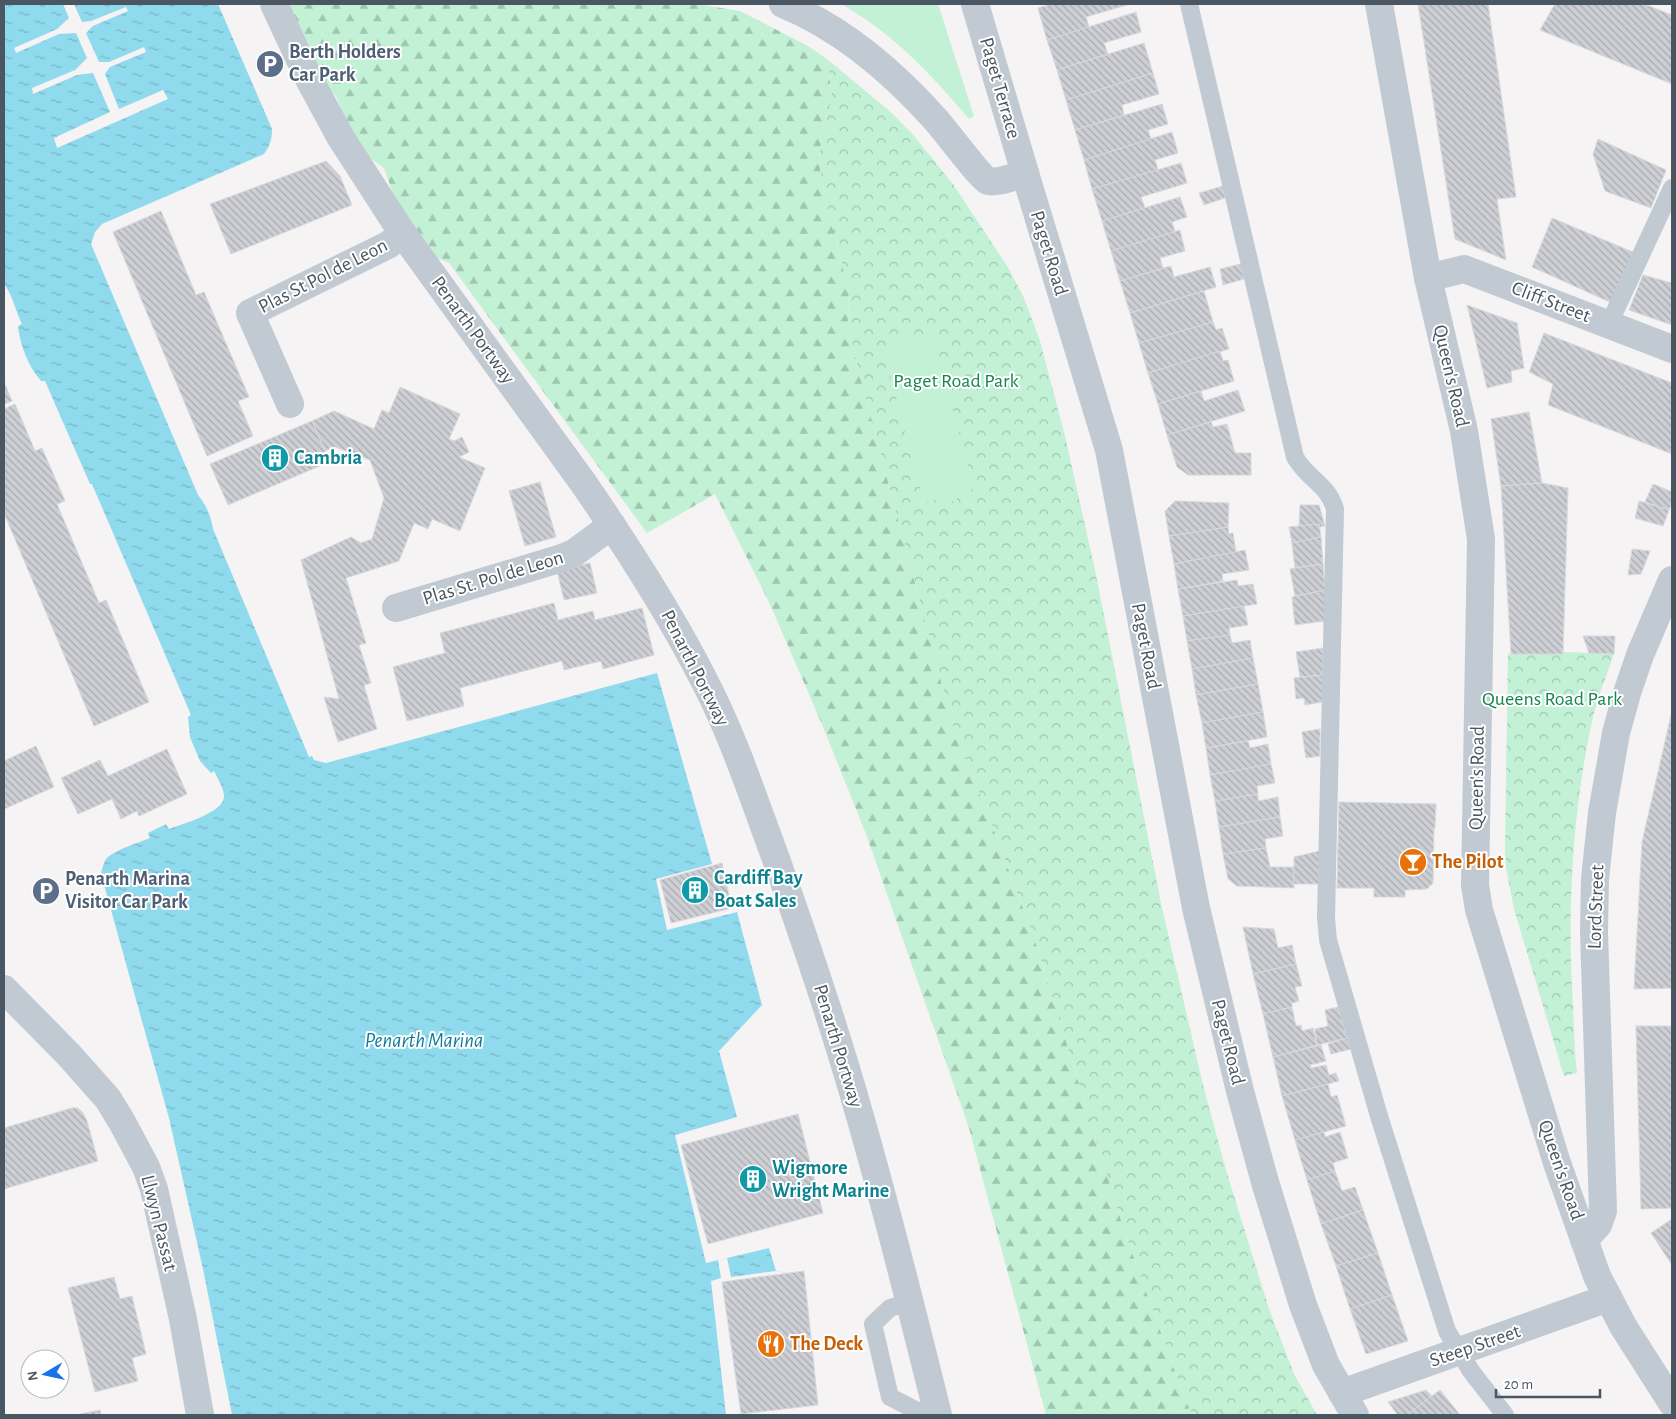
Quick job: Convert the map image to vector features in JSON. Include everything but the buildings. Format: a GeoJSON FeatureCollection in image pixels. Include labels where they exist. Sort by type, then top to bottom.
{"type":"FeatureCollection","features":[{"type":"Feature","properties":{"kind":"street","name":"Penarth Portway"},"geometry":{"type":"LineString","coordinates":[[274,4],[324,109],[345,145],[404,234],[612,525],[689,651],[706,684],[731,739],[786,887],[834,1031],[859,1114],[910,1302],[938,1415]]}},
{"type":"Feature","properties":{"kind":"street"},"geometry":{"type":"LineString","coordinates":[[783,4],[819,22],[845,38],[879,65],[914,96],[963,151],[982,177],[989,182],[1025,173]]}},
{"type":"Feature","properties":{"kind":"street","name":"Paget Terrace"},"geometry":{"type":"LineString","coordinates":[[975,4],[1025,173]]}},
{"type":"Feature","properties":{"kind":"street","name":"Queen's Road"},"geometry":{"type":"LineString","coordinates":[[1379,4],[1428,278],[1464,431],[1481,539],[1475,885],[1479,910],[1557,1163],[1597,1276],[1623,1326],[1672,1403]]}},
{"type":"Feature","properties":{"kind":"street","name":"Paget Road"},"geometry":{"type":"LineString","coordinates":[[1025,173],[1109,450],[1197,913],[1240,1091],[1300,1296],[1319,1349],[1348,1404]]}},
{"type":"Feature","properties":{"kind":"street","name":"Plas St Pol de Leon"},"geometry":{"type":"LineString","coordinates":[[290,404],[250,313],[388,246],[404,234]]}},
{"type":"Feature","properties":{"kind":"street","name":"Cliff Street"},"geometry":{"type":"LineString","coordinates":[[1428,278],[1464,269],[1672,349]]}},
{"type":"Feature","properties":{"kind":"street","name":"Plas St. Pol de Leon"},"geometry":{"type":"LineString","coordinates":[[396,608],[562,558],[574,553],[612,525]]}},
{"type":"Feature","properties":{"kind":"street","name":"Lord Street"},"geometry":{"type":"LineString","coordinates":[[1584,1240],[1598,1226],[1603,1211],[1594,932],[1595,879],[1602,813],[1616,733],[1626,693],[1672,580]]}},
{"type":"Feature","properties":{"kind":"street","name":"Llwyn Passat"},"geometry":{"type":"LineString","coordinates":[[4,989],[108,1099],[146,1167],[154,1190],[178,1300],[200,1415]]}},
{"type":"Feature","properties":{"kind":"street","name":"Steep Street"},"geometry":{"type":"LineString","coordinates":[[1348,1404],[1459,1351],[1608,1298]]}},
{"type":"Feature","properties":{"kind":"lane"},"geometry":{"type":"LineString","coordinates":[[1189,4],[1295,457],[1301,469],[1332,498],[1335,509],[1326,918],[1328,940],[1379,1116],[1447,1331],[1474,1375],[1505,1415]]}},
{"type":"Feature","properties":{"kind":"lane"},"geometry":{"type":"LineString","coordinates":[[1609,324],[1672,188]]}},
{"type":"Feature","properties":{"kind":"lane"},"geometry":{"type":"LineString","coordinates":[[910,1302],[890,1308],[873,1324],[890,1397],[925,1415]]}},
{"type":"Feature","properties":{"kind":"green space"},"geometry":{"type":"Polygon","coordinates":[[[276,4],[697,4],[740,11],[808,46],[827,59],[832,98],[824,124],[819,158],[822,181],[849,292],[848,324],[954,730],[1034,937],[1125,1233],[1192,1415],[1046,1415],[969,1128],[866,834],[821,722],[769,602],[715,494],[647,533],[449,263],[437,258],[426,247],[399,211],[384,168],[356,151],[336,96],[325,87],[276,4]]]}},
{"type":"Feature","properties":{"kind":"green space"},"geometry":{"type":"Polygon","coordinates":[[[841,4],[938,4],[974,116],[969,119],[926,71],[895,42],[860,15],[841,4]]]}},
{"type":"Feature","properties":{"kind":"green space","name":"Paget Road Park"},"geometry":{"type":"Polygon","coordinates":[[[827,59],[893,114],[914,136],[953,184],[1009,269],[1024,298],[1040,341],[1065,436],[1095,570],[1162,908],[1203,1085],[1226,1170],[1270,1312],[1295,1376],[1317,1415],[1192,1415],[1125,1233],[1034,937],[954,730],[859,372],[848,324],[849,292],[822,181],[819,158],[824,124],[832,98],[827,59]]]}},
{"type":"Feature","properties":{"kind":"green space"},"geometry":{"type":"Polygon","coordinates":[[[915,337],[917,344],[934,339],[974,489],[956,494],[957,500],[943,504],[941,498],[924,503],[884,352],[899,349],[898,342],[915,337]]]}},
{"type":"Feature","properties":{"kind":"green space","name":"Queens Road Park"},"geometry":{"type":"Polygon","coordinates":[[[1564,652],[1614,654],[1593,717],[1579,795],[1571,900],[1571,970],[1577,1073],[1564,1076],[1514,909],[1506,868],[1505,850],[1508,654],[1563,654],[1564,652]]]}},
{"type":"Feature","properties":{"kind":"water","name":"Penarth Marina"},"geometry":{"type":"Polygon","coordinates":[[[4,4],[218,4],[272,129],[272,136],[264,154],[102,224],[95,232],[91,244],[198,495],[208,511],[213,529],[309,757],[312,756],[314,760],[326,763],[657,673],[712,864],[656,879],[667,930],[737,912],[762,1005],[719,1051],[737,1117],[675,1135],[706,1263],[769,1248],[776,1271],[786,1273],[806,1415],[232,1415],[203,1269],[169,1118],[101,874],[106,859],[110,856],[150,838],[148,833],[166,824],[169,829],[210,813],[222,803],[224,794],[214,771],[211,773],[200,761],[190,737],[188,717],[191,715],[92,484],[90,484],[45,381],[41,381],[36,375],[25,355],[18,326],[22,324],[10,293],[4,284],[4,4]]]}},
{"type":"Feature","properties":{"kind":"pier"},"geometry":{"type":"Polygon","coordinates":[[[63,4],[74,4],[82,22],[91,21],[126,7],[128,11],[93,26],[86,33],[99,62],[109,62],[144,47],[146,52],[110,67],[105,74],[119,109],[163,90],[168,99],[57,148],[54,138],[110,112],[93,73],[77,75],[33,94],[32,88],[75,70],[87,58],[76,33],[59,34],[16,53],[14,48],[57,29],[69,18],[63,4]]]}},
{"type":"Feature","properties":{"kind":"pier","name":"The Deck"},"geometry":{"type":"Polygon","coordinates":[[[727,1258],[731,1277],[776,1271],[786,1273],[807,1414],[726,1415],[711,1281],[721,1278],[718,1260],[727,1258]]]}},
{"type":"Feature","properties":{"kind":"place","name":"Berth Holders Car Park"},"geometry":{"type":"Point","coordinates":[270,64]}},
{"type":"Feature","properties":{"kind":"place","name":"Cambria"},"geometry":{"type":"Point","coordinates":[275,458]}},
{"type":"Feature","properties":{"kind":"place","name":"The Pilot"},"geometry":{"type":"Point","coordinates":[1413,862]}},
{"type":"Feature","properties":{"kind":"place","name":"Cardiff Bay Boat Sales"},"geometry":{"type":"Point","coordinates":[695,890]}},
{"type":"Feature","properties":{"kind":"place","name":"Penarth Marina Visitor Car Park"},"geometry":{"type":"Point","coordinates":[46,891]}},
{"type":"Feature","properties":{"kind":"place","name":"Wigmore Wright Marine"},"geometry":{"type":"Point","coordinates":[753,1179]}},
{"type":"Feature","properties":{"kind":"place","name":"The Deck"},"geometry":{"type":"Point","coordinates":[771,1344]}}]}
